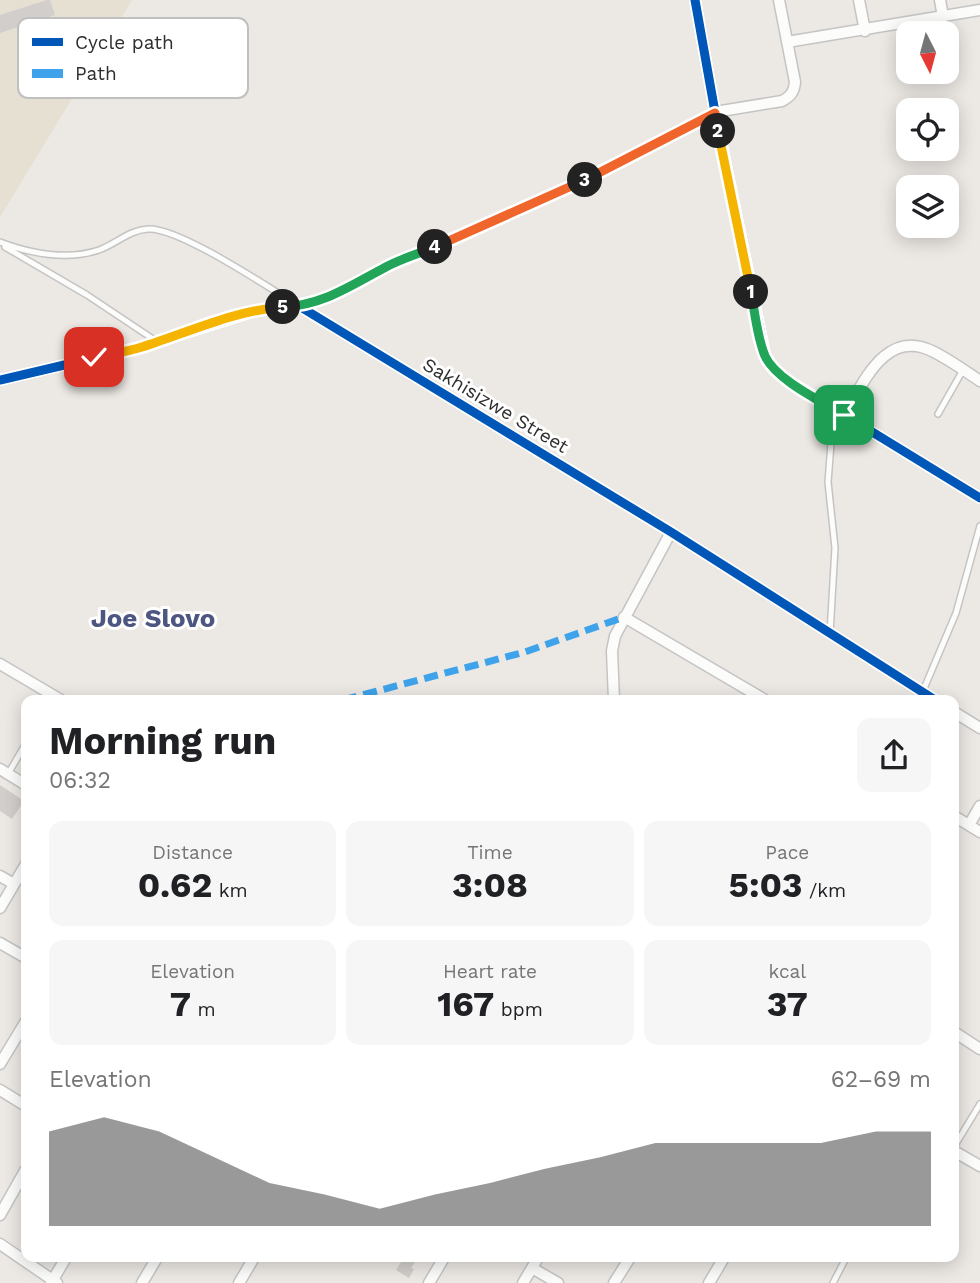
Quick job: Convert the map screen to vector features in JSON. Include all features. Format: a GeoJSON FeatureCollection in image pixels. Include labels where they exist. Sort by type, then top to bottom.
{"type":"FeatureCollection","features":[{"type":"Feature","properties":{"kind":"street"},"geometry":{"type":"LineString","coordinates":[[695,0],[764,354],[779,374],[980,498]]}},
{"type":"Feature","properties":{"kind":"street"},"geometry":{"type":"LineString","coordinates":[[715,113],[782,101],[794,90],[795,82],[779,0]]}},
{"type":"Feature","properties":{"kind":"street"},"geometry":{"type":"LineString","coordinates":[[859,0],[865,31]]}},
{"type":"Feature","properties":{"kind":"street"},"geometry":{"type":"LineString","coordinates":[[940,0],[943,17]]}},
{"type":"Feature","properties":{"kind":"street"},"geometry":{"type":"LineString","coordinates":[[787,42],[980,10]]}},
{"type":"Feature","properties":{"kind":"street"},"geometry":{"type":"LineString","coordinates":[[0,380],[141,348],[255,311],[299,306]]}},
{"type":"Feature","properties":{"kind":"street","name":"Sakhisizwe Street"},"geometry":{"type":"LineString","coordinates":[[299,306],[671,532],[924,695]]}},
{"type":"Feature","properties":{"kind":"street"},"geometry":{"type":"LineString","coordinates":[[844,415],[881,359],[897,347],[910,345],[926,348],[980,381]]}},
{"type":"Feature","properties":{"kind":"street"},"geometry":{"type":"LineString","coordinates":[[614,695],[612,651],[615,636],[671,532]]}},
{"type":"Feature","properties":{"kind":"street"},"geometry":{"type":"LineString","coordinates":[[624,617],[755,695]]}},
{"type":"Feature","properties":{"kind":"street"},"geometry":{"type":"LineString","coordinates":[[0,663],[50,695]]}},
{"type":"Feature","properties":{"kind":"street"},"geometry":{"type":"LineString","coordinates":[[959,715],[980,728]]}},
{"type":"Feature","properties":{"kind":"street"},"geometry":{"type":"LineString","coordinates":[[4,771],[21,782]]}},
{"type":"Feature","properties":{"kind":"street"},"geometry":{"type":"LineString","coordinates":[[969,825],[980,806]]}},
{"type":"Feature","properties":{"kind":"street"},"geometry":{"type":"LineString","coordinates":[[959,819],[980,832]]}},
{"type":"Feature","properties":{"kind":"street"},"geometry":{"type":"LineString","coordinates":[[0,908],[21,872]]}},
{"type":"Feature","properties":{"kind":"street"},"geometry":{"type":"LineString","coordinates":[[0,876],[14,884]]}},
{"type":"Feature","properties":{"kind":"street"},"geometry":{"type":"LineString","coordinates":[[0,943],[21,955]]}},
{"type":"Feature","properties":{"kind":"street"},"geometry":{"type":"LineString","coordinates":[[0,1064],[21,1029]]}},
{"type":"Feature","properties":{"kind":"street"},"geometry":{"type":"LineString","coordinates":[[959,1035],[980,1049]]}},
{"type":"Feature","properties":{"kind":"street"},"geometry":{"type":"LineString","coordinates":[[0,1090],[21,1103]]}},
{"type":"Feature","properties":{"kind":"street"},"geometry":{"type":"LineString","coordinates":[[959,1152],[980,1166]]}},
{"type":"Feature","properties":{"kind":"street"},"geometry":{"type":"LineString","coordinates":[[0,1215],[21,1178]]}},
{"type":"Feature","properties":{"kind":"street"},"geometry":{"type":"LineString","coordinates":[[0,1244],[21,1259]]}},
{"type":"Feature","properties":{"kind":"street"},"geometry":{"type":"LineString","coordinates":[[26,1262],[54,1282],[64,1262]]}},
{"type":"Feature","properties":{"kind":"street"},"geometry":{"type":"LineString","coordinates":[[142,1283],[154,1262]]}},
{"type":"Feature","properties":{"kind":"street"},"geometry":{"type":"LineString","coordinates":[[239,1283],[251,1262]]}},
{"type":"Feature","properties":{"kind":"street"},"geometry":{"type":"LineString","coordinates":[[429,1283],[441,1262]]}},
{"type":"Feature","properties":{"kind":"street"},"geometry":{"type":"LineString","coordinates":[[523,1283],[536,1262]]}},
{"type":"Feature","properties":{"kind":"street"},"geometry":{"type":"LineString","coordinates":[[614,1283],[627,1262]]}},
{"type":"Feature","properties":{"kind":"street"},"geometry":{"type":"LineString","coordinates":[[709,1283],[721,1262]]}},
{"type":"Feature","properties":{"kind":"street"},"geometry":{"type":"LineString","coordinates":[[532,1268],[558,1283]]}},
{"type":"Feature","properties":{"kind":"lane"},"geometry":{"type":"LineString","coordinates":[[0,243],[23,251],[63,257],[99,250],[131,233],[149,229],[167,232],[192,242],[299,306],[349,289],[385,267],[583,182],[715,113]]}},
{"type":"Feature","properties":{"kind":"lane"},"geometry":{"type":"LineString","coordinates":[[0,243],[87,295],[156,341]]}},
{"type":"Feature","properties":{"kind":"lane"},"geometry":{"type":"LineString","coordinates":[[938,414],[963,370]]}},
{"type":"Feature","properties":{"kind":"lane"},"geometry":{"type":"LineString","coordinates":[[830,406],[832,431],[828,495],[835,548],[830,633]]}},
{"type":"Feature","properties":{"kind":"lane"},"geometry":{"type":"LineString","coordinates":[[928,695],[956,613],[980,526]]}},
{"type":"Feature","properties":{"kind":"lane"},"geometry":{"type":"LineString","coordinates":[[4,771],[21,750]]}},
{"type":"Feature","properties":{"kind":"lane"},"geometry":{"type":"LineString","coordinates":[[959,1140],[980,1104]]}},
{"type":"Feature","properties":{"kind":"lane"},"geometry":{"type":"LineString","coordinates":[[833,1283],[843,1262]]}},
{"type":"Feature","properties":{"kind":"shaded area"},"geometry":{"type":"Polygon","coordinates":[[[0,0],[132,0],[121,18],[18,18],[18,98],[72,98],[0,217],[0,0]]]}},
{"type":"Feature","properties":{"kind":"building"},"geometry":{"type":"Polygon","coordinates":[[[50,0],[55,15],[46,18],[18,18],[18,27],[0,33],[0,15],[50,0]]]}},
{"type":"Feature","properties":{"kind":"building"},"geometry":{"type":"Polygon","coordinates":[[[0,785],[21,799],[21,806],[12,819],[0,811],[0,785]]]}},
{"type":"Feature","properties":{"kind":"building"},"geometry":{"type":"Polygon","coordinates":[[[401,1262],[415,1262],[409,1278],[396,1270],[401,1262]]]}},
{"type":"Feature","properties":{"kind":"marked path"},"geometry":{"type":"LineString","coordinates":[[362,695],[525,652],[624,617]]}},
{"type":"Feature","properties":{"kind":"cycle path"},"geometry":{"type":"LineString","coordinates":[[695,0],[715,112],[766,359],[773,369],[789,381],[980,498]]}},
{"type":"Feature","properties":{"kind":"cycle path"},"geometry":{"type":"LineString","coordinates":[[0,380],[141,347],[255,311],[299,306],[671,532],[927,695]]}},
{"type":"Feature","properties":{"kind":"district","name":"Joe Slovo"},"geometry":{"type":"Point","coordinates":[153,618]}},
{"type":"Feature","properties":{"kind":"route"},"geometry":{"type":"LineString","coordinates":[[94,357],[141,348],[255,311],[299,306],[349,289],[385,267],[583,182],[715,113],[764,354],[779,374],[844,415]]}}]}
